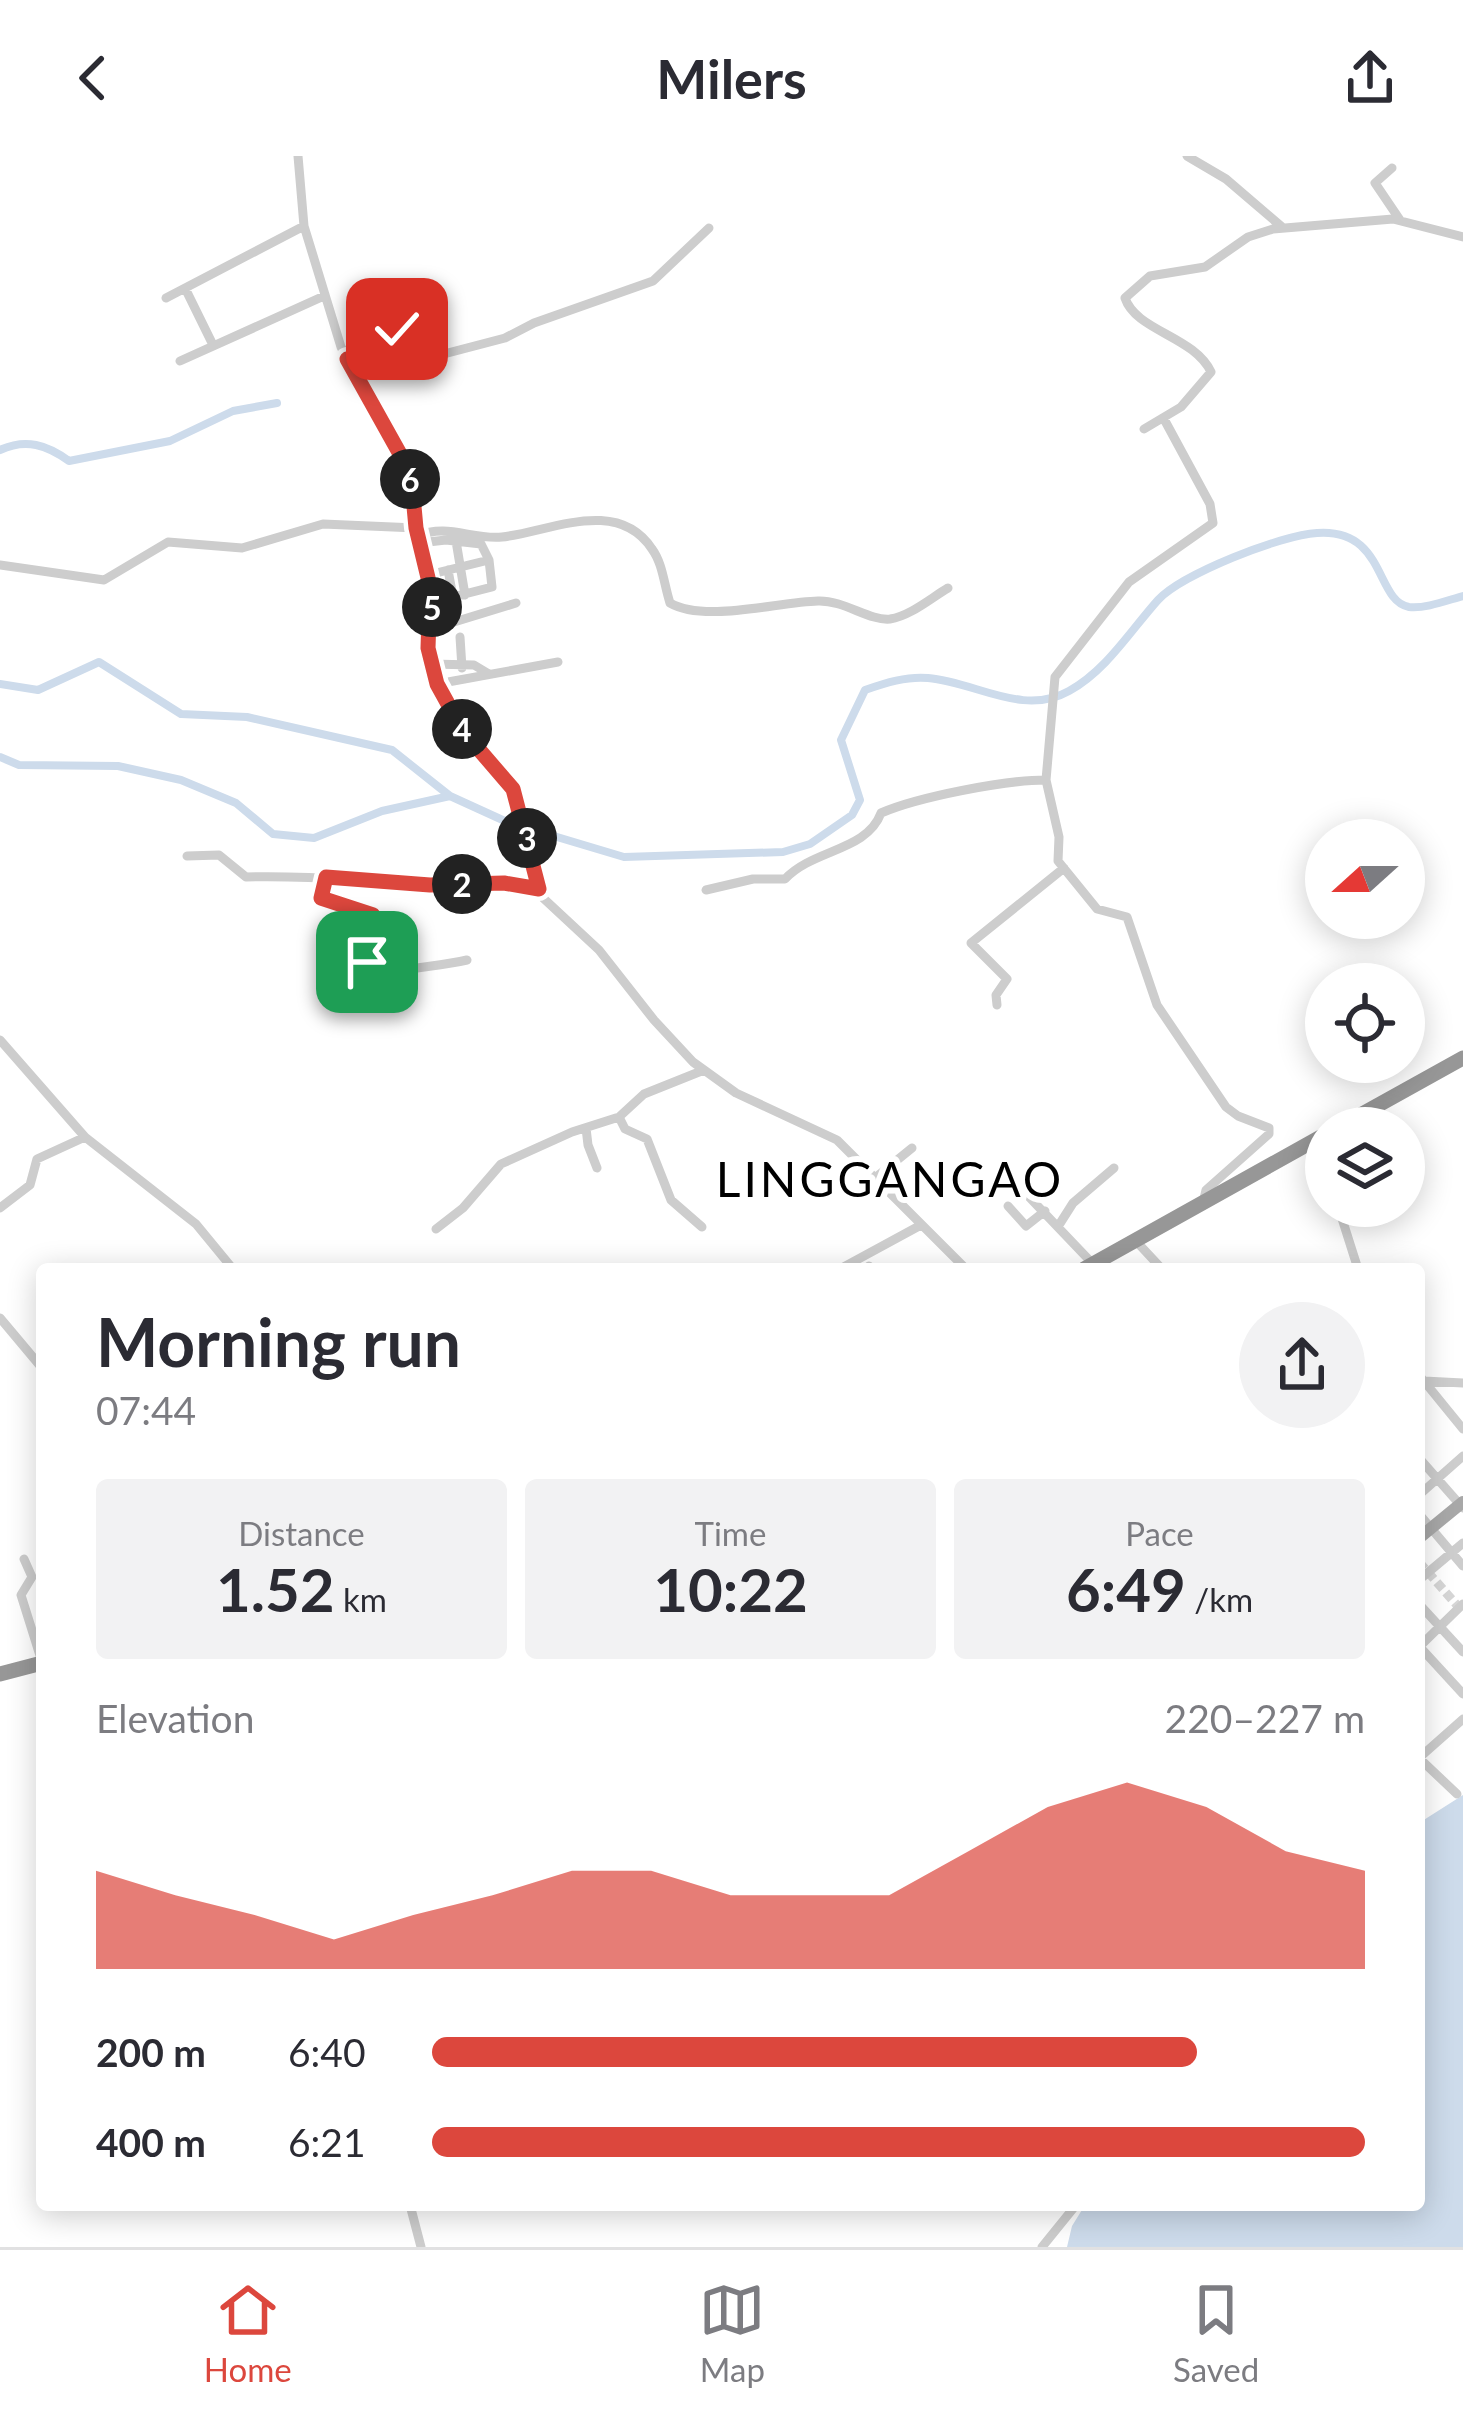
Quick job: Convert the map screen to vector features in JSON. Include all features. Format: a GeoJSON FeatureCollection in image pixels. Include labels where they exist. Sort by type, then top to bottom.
{"type":"FeatureCollection","features":[{"type":"Feature","properties":{"kind":"highway"},"geometry":{"type":"LineString","coordinates":[[1375,1107],[1463,1058]]}},
{"type":"Feature","properties":{"kind":"highway"},"geometry":{"type":"LineString","coordinates":[[1094,1263],[1305,1146]]}},
{"type":"Feature","properties":{"kind":"highway"},"geometry":{"type":"LineString","coordinates":[[0,1674],[36,1665]]}},
{"type":"Feature","properties":{"kind":"main road"},"geometry":{"type":"LineString","coordinates":[[1425,1533],[1462,1505]]}},
{"type":"Feature","properties":{"kind":"street"},"geometry":{"type":"LineString","coordinates":[[298,156],[304,226],[324,296],[347,359],[406,467],[428,575],[432,606],[428,630],[437,684],[453,726],[509,784],[546,904],[599,950],[664,1031],[704,1070],[736,1093],[831,1136],[960,1263]]}},
{"type":"Feature","properties":{"kind":"street"},"geometry":{"type":"LineString","coordinates":[[1187,156],[1226,179],[1282,227]]}},
{"type":"Feature","properties":{"kind":"street"},"geometry":{"type":"LineString","coordinates":[[1392,168],[1375,183],[1400,220]]}},
{"type":"Feature","properties":{"kind":"street"},"geometry":{"type":"LineString","coordinates":[[1144,429],[1164,419],[1208,378],[1210,368],[1187,345],[1130,311],[1127,294],[1150,276],[1205,267],[1248,237],[1282,227],[1400,220],[1463,237]]}},
{"type":"Feature","properties":{"kind":"street"},"geometry":{"type":"LineString","coordinates":[[166,298],[304,226]]}},
{"type":"Feature","properties":{"kind":"street"},"geometry":{"type":"LineString","coordinates":[[356,377],[505,338],[653,281],[710,228]]}},
{"type":"Feature","properties":{"kind":"street"},"geometry":{"type":"LineString","coordinates":[[185,288],[213,345]]}},
{"type":"Feature","properties":{"kind":"street"},"geometry":{"type":"LineString","coordinates":[[179,361],[324,296]]}},
{"type":"Feature","properties":{"kind":"street"},"geometry":{"type":"LineString","coordinates":[[347,359],[395,346],[399,340],[394,323]]}},
{"type":"Feature","properties":{"kind":"street"},"geometry":{"type":"LineString","coordinates":[[1164,419],[1210,504],[1213,523],[1129,581],[1060,665],[1054,683],[1046,781],[1059,837],[1058,859],[1097,909],[1127,917],[1157,1004],[1226,1107],[1269,1128],[1267,1136],[1206,1190],[1203,1203]]}},
{"type":"Feature","properties":{"kind":"street"},"geometry":{"type":"LineString","coordinates":[[417,536],[443,530],[498,537],[559,523],[623,525],[652,548],[670,602],[683,608],[742,610],[830,601],[886,619],[948,588]]}},
{"type":"Feature","properties":{"kind":"street"},"geometry":{"type":"LineString","coordinates":[[0,565],[104,580],[168,542],[242,548],[323,524],[481,544],[489,560],[492,587],[452,596],[448,570]]}},
{"type":"Feature","properties":{"kind":"street"},"geometry":{"type":"LineString","coordinates":[[456,541],[465,595]]}},
{"type":"Feature","properties":{"kind":"street"},"geometry":{"type":"LineString","coordinates":[[428,575],[489,560]]}},
{"type":"Feature","properties":{"kind":"street"},"geometry":{"type":"LineString","coordinates":[[476,562],[478,592]]}},
{"type":"Feature","properties":{"kind":"street"},"geometry":{"type":"LineString","coordinates":[[428,630],[516,603]]}},
{"type":"Feature","properties":{"kind":"street"},"geometry":{"type":"LineString","coordinates":[[460,638],[463,679]]}},
{"type":"Feature","properties":{"kind":"street"},"geometry":{"type":"LineString","coordinates":[[437,684],[558,662]]}},
{"type":"Feature","properties":{"kind":"street"},"geometry":{"type":"LineString","coordinates":[[431,664],[477,666],[489,674]]}},
{"type":"Feature","properties":{"kind":"street"},"geometry":{"type":"LineString","coordinates":[[706,890],[753,879],[785,879],[796,866],[860,841],[875,828],[883,812],[905,804],[1046,781]]}},
{"type":"Feature","properties":{"kind":"street"},"geometry":{"type":"LineString","coordinates":[[187,856],[219,855],[246,877],[430,885],[504,883],[539,889]]}},
{"type":"Feature","properties":{"kind":"street"},"geometry":{"type":"LineString","coordinates":[[997,1005],[996,995],[1007,979],[971,943],[1064,868]]}},
{"type":"Feature","properties":{"kind":"street"},"geometry":{"type":"LineString","coordinates":[[326,877],[321,898],[372,914],[364,980]]}},
{"type":"Feature","properties":{"kind":"street"},"geometry":{"type":"LineString","coordinates":[[369,936],[335,920],[370,952]]}},
{"type":"Feature","properties":{"kind":"street"},"geometry":{"type":"LineString","coordinates":[[378,976],[364,993],[344,990],[378,976],[467,960]]}},
{"type":"Feature","properties":{"kind":"street"},"geometry":{"type":"LineString","coordinates":[[0,1040],[85,1136],[196,1224],[227,1263]]}},
{"type":"Feature","properties":{"kind":"street"},"geometry":{"type":"LineString","coordinates":[[436,1229],[463,1208],[497,1167],[619,1117],[644,1094],[704,1070]]}},
{"type":"Feature","properties":{"kind":"street"},"geometry":{"type":"LineString","coordinates":[[619,1117],[625,1129],[647,1139],[671,1200],[702,1227]]}},
{"type":"Feature","properties":{"kind":"street"},"geometry":{"type":"LineString","coordinates":[[586,1128],[597,1168]]}},
{"type":"Feature","properties":{"kind":"street"},"geometry":{"type":"LineString","coordinates":[[0,1208],[30,1185],[38,1160],[85,1136]]}},
{"type":"Feature","properties":{"kind":"street"},"geometry":{"type":"LineString","coordinates":[[875,1178],[912,1148]]}},
{"type":"Feature","properties":{"kind":"street"},"geometry":{"type":"LineString","coordinates":[[1059,1225],[1073,1203],[1114,1168]]}},
{"type":"Feature","properties":{"kind":"street"},"geometry":{"type":"LineString","coordinates":[[1014,1181],[1059,1225],[1086,1263]]}},
{"type":"Feature","properties":{"kind":"street"},"geometry":{"type":"LineString","coordinates":[[1008,1206],[1027,1226],[1045,1211]]}},
{"type":"Feature","properties":{"kind":"street"},"geometry":{"type":"LineString","coordinates":[[850,1263],[921,1226]]}},
{"type":"Feature","properties":{"kind":"street"},"geometry":{"type":"LineString","coordinates":[[1345,1227],[1356,1263]]}},
{"type":"Feature","properties":{"kind":"street"},"geometry":{"type":"LineString","coordinates":[[1136,1240],[1157,1263]]}},
{"type":"Feature","properties":{"kind":"street"},"geometry":{"type":"LineString","coordinates":[[867,1253],[869,1263]]}},
{"type":"Feature","properties":{"kind":"street"},"geometry":{"type":"LineString","coordinates":[[0,1318],[36,1361]]}},
{"type":"Feature","properties":{"kind":"street"},"geometry":{"type":"LineString","coordinates":[[1425,1378],[1463,1382]]}},
{"type":"Feature","properties":{"kind":"street"},"geometry":{"type":"LineString","coordinates":[[1425,1383],[1463,1429]]}},
{"type":"Feature","properties":{"kind":"street"},"geometry":{"type":"LineString","coordinates":[[1425,1491],[1463,1456]]}},
{"type":"Feature","properties":{"kind":"street"},"geometry":{"type":"LineString","coordinates":[[1425,1465],[1462,1505]]}},
{"type":"Feature","properties":{"kind":"street"},"geometry":{"type":"LineString","coordinates":[[1425,1533],[1463,1566]]}},
{"type":"Feature","properties":{"kind":"street"},"geometry":{"type":"LineString","coordinates":[[1425,1575],[1463,1543]]}},
{"type":"Feature","properties":{"kind":"street"},"geometry":{"type":"LineString","coordinates":[[24,1559],[32,1577],[21,1595],[36,1644]]}},
{"type":"Feature","properties":{"kind":"street"},"geometry":{"type":"LineString","coordinates":[[1425,1641],[1463,1604]]}},
{"type":"Feature","properties":{"kind":"street"},"geometry":{"type":"LineString","coordinates":[[1425,1611],[1463,1651]]}},
{"type":"Feature","properties":{"kind":"street"},"geometry":{"type":"LineString","coordinates":[[1425,1653],[1463,1694]]}},
{"type":"Feature","properties":{"kind":"street"},"geometry":{"type":"LineString","coordinates":[[1425,1753],[1463,1719]]}},
{"type":"Feature","properties":{"kind":"street"},"geometry":{"type":"LineString","coordinates":[[1425,1764],[1457,1794]]}},
{"type":"Feature","properties":{"kind":"street"},"geometry":{"type":"LineString","coordinates":[[412,2211],[421,2247]]}},
{"type":"Feature","properties":{"kind":"street"},"geometry":{"type":"LineString","coordinates":[[1042,2247],[1071,2211]]}},
{"type":"Feature","properties":{"kind":"water"},"geometry":{"type":"Polygon","coordinates":[[[1463,1795],[1463,2247],[1067,2247],[1081,2211],[1425,2211],[1425,1819],[1463,1795]]]}},
{"type":"Feature","properties":{"kind":"waterway"},"geometry":{"type":"LineString","coordinates":[[0,450],[36,445],[69,461],[170,441],[233,411],[277,403]]}},
{"type":"Feature","properties":{"kind":"waterway"},"geometry":{"type":"LineString","coordinates":[[0,684],[38,690],[99,662],[181,714],[247,717],[392,750],[450,796],[507,822],[624,857],[783,852],[810,844],[852,815],[860,800],[841,740],[865,690],[920,678],[1017,699],[1052,698],[1095,673],[1170,590],[1233,558],[1301,535],[1339,534],[1356,542],[1398,602],[1409,607],[1463,596]]}},
{"type":"Feature","properties":{"kind":"waterway"},"geometry":{"type":"LineString","coordinates":[[0,757],[19,765],[118,766],[181,780],[236,803],[273,834],[314,838],[382,811],[450,796]]}},
{"type":"Feature","properties":{"kind":"tunnel"},"geometry":{"type":"LineString","coordinates":[[1425,1569],[1463,1612]]}},
{"type":"Feature","properties":{"kind":"district","name":"LINGGANGAO"},"geometry":{"type":"Point","coordinates":[890,1180]}},
{"type":"Feature","properties":{"kind":"route"},"geometry":{"type":"LineString","coordinates":[[367,962],[373,915],[321,898],[326,877],[430,885],[491,882],[539,889],[513,789],[463,731],[437,684],[428,648],[430,586],[416,528],[412,485],[347,359],[395,346],[397,329]]}}]}
